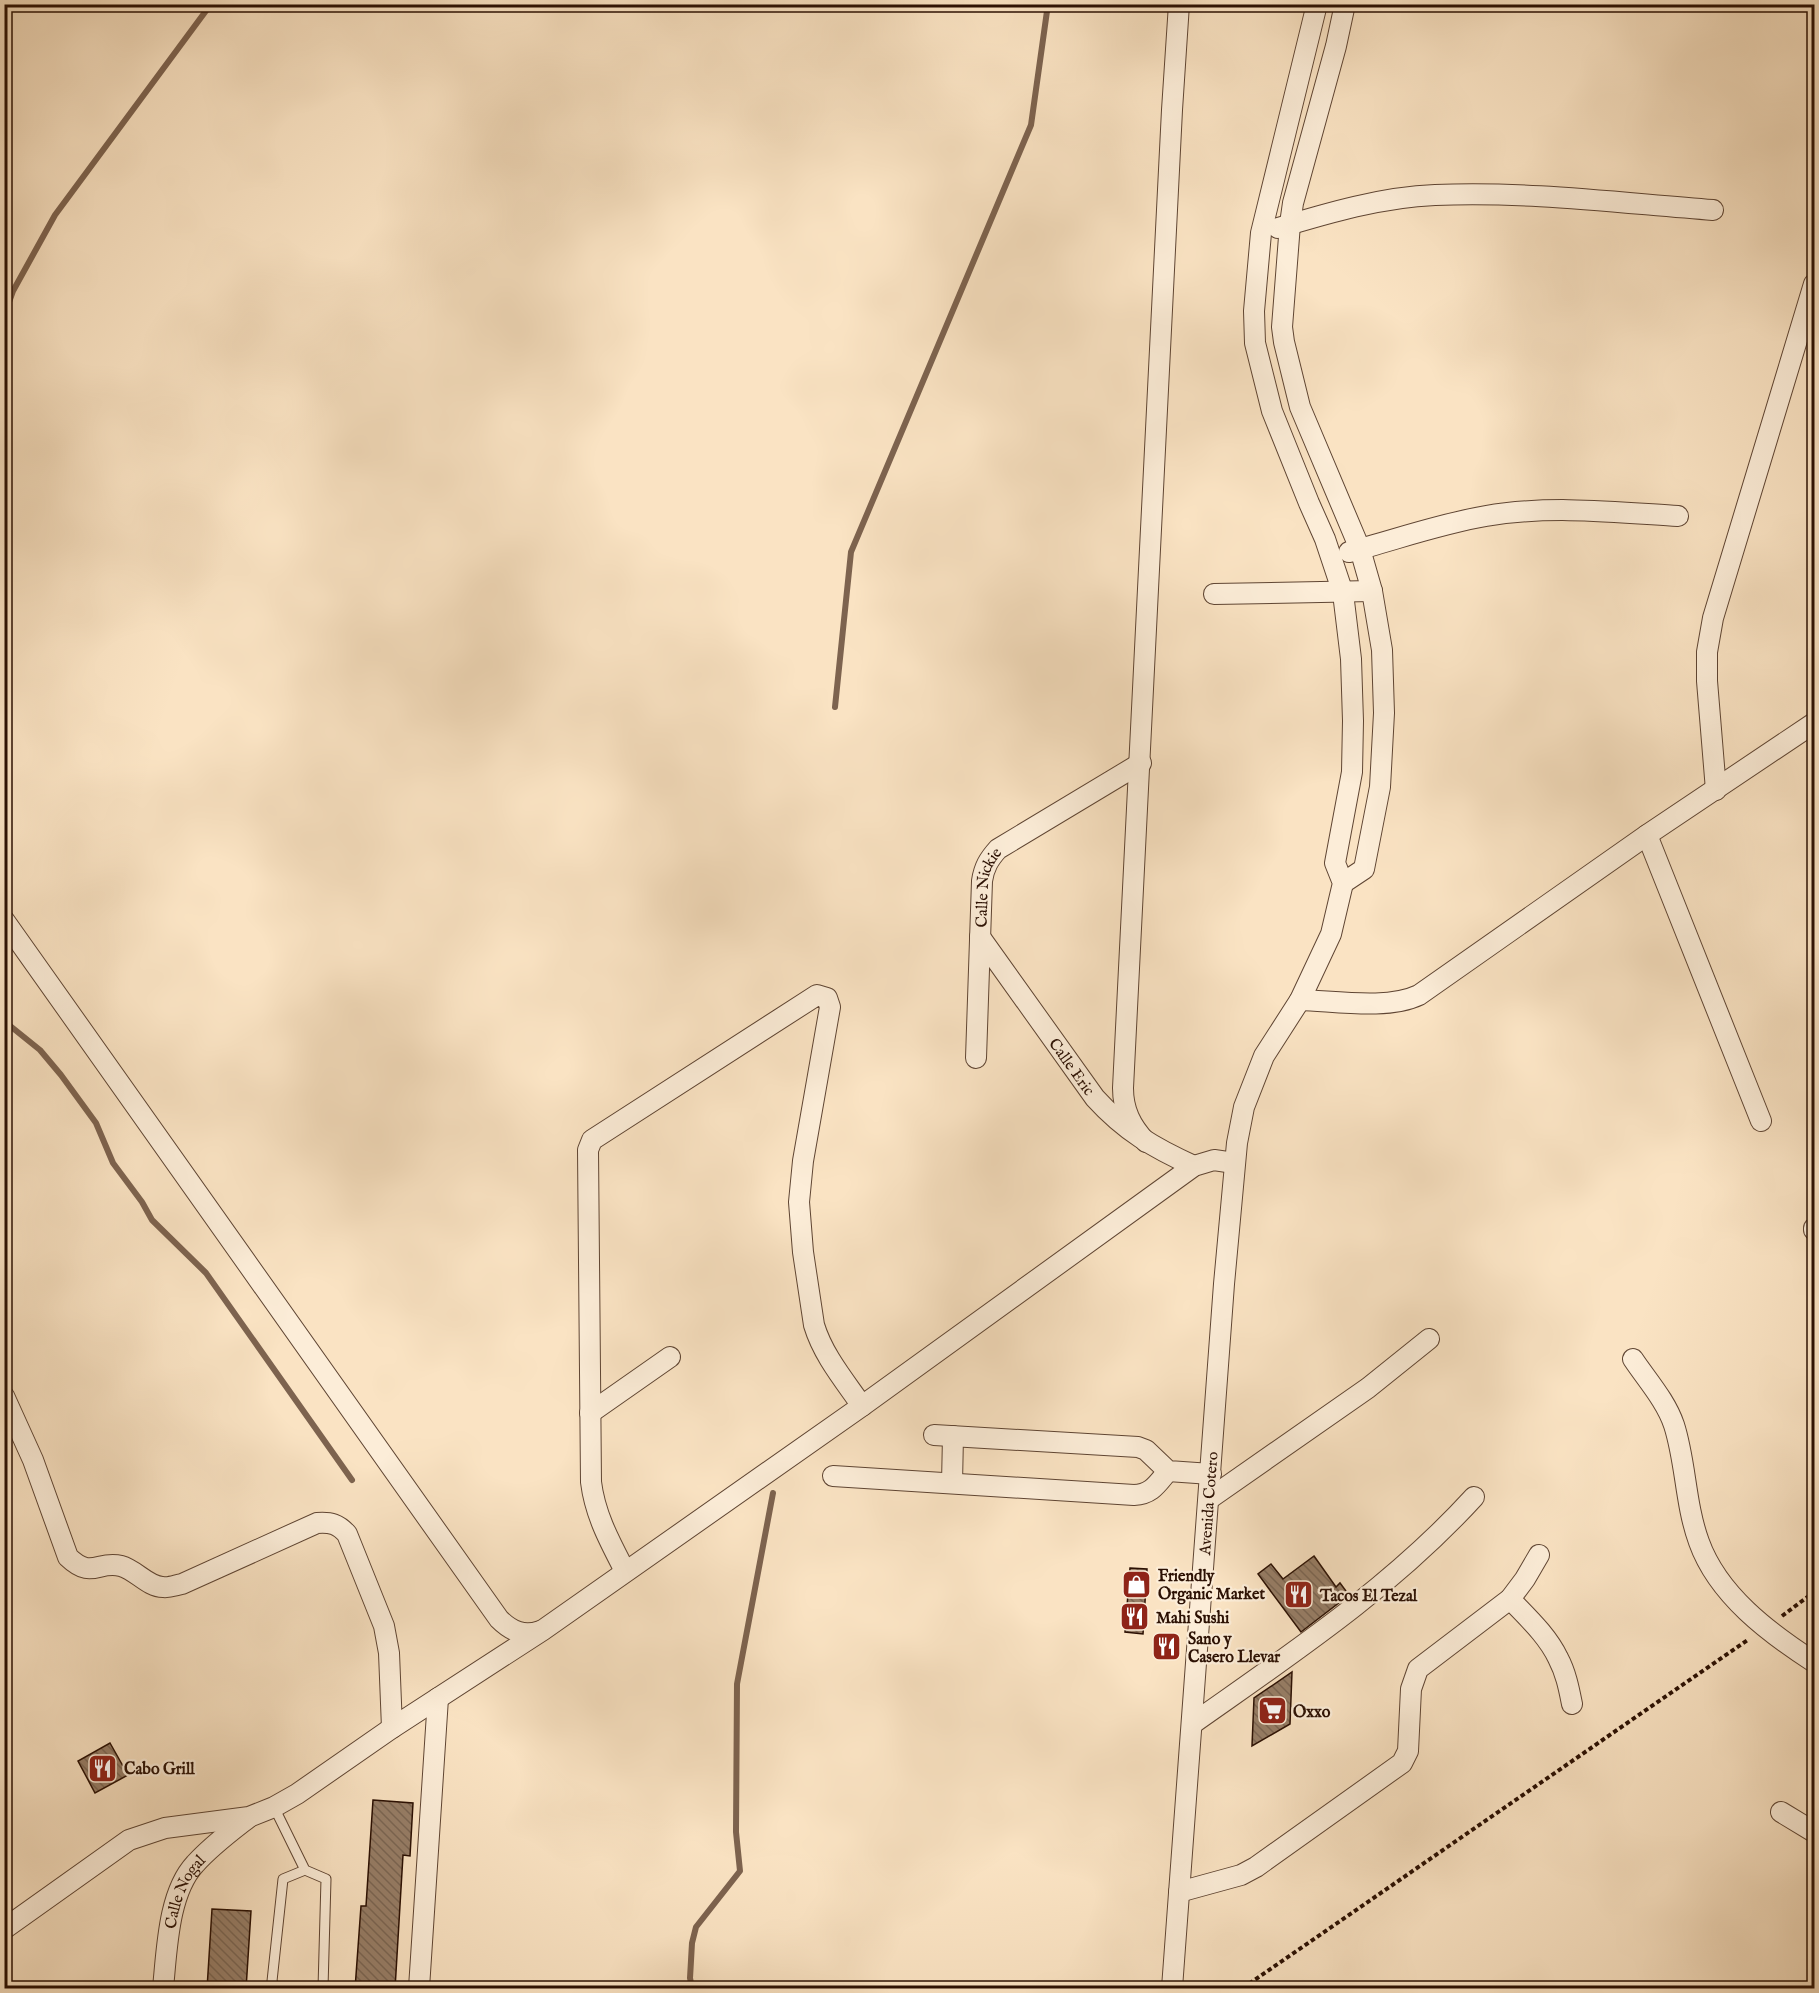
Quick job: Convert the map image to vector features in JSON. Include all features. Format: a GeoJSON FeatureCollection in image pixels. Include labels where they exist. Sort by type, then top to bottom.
{"type":"FeatureCollection","features":[{"type":"Feature","properties":{"kind":"street"},"geometry":{"type":"LineString","coordinates":[[1146,1142],[1129,1119],[1124,1094],[1179,4]]}},
{"type":"Feature","properties":{"kind":"street"},"geometry":{"type":"LineString","coordinates":[[1317,4],[1261,233],[1254,311],[1255,343],[1272,411],[1332,556],[1343,593],[1351,659],[1353,721],[1352,772],[1335,863],[1343,883],[1364,869],[1380,787],[1384,713],[1382,650],[1372,591],[1360,549],[1300,407],[1287,359],[1282,327],[1293,203],[1336,46],[1345,4]]}},
{"type":"Feature","properties":{"kind":"street"},"geometry":{"type":"LineString","coordinates":[[1261,233],[1367,204],[1433,195],[1515,194],[1713,210]]}},
{"type":"Feature","properties":{"kind":"street"},"geometry":{"type":"LineString","coordinates":[[1716,790],[1707,681],[1707,652],[1713,618],[1815,284]]}},
{"type":"Feature","properties":{"kind":"street"},"geometry":{"type":"LineString","coordinates":[[1332,556],[1429,528],[1498,515],[1537,511],[1595,510],[1678,516]]}},
{"type":"Feature","properties":{"kind":"street"},"geometry":{"type":"LineString","coordinates":[[1214,594],[1372,591]]}},
{"type":"Feature","properties":{"kind":"street"},"geometry":{"type":"LineString","coordinates":[[1300,1000],[1388,1004],[1411,999],[1815,723]]}},
{"type":"Feature","properties":{"kind":"street","name":"Calle Nickie"},"geometry":{"type":"LineString","coordinates":[[976,1058],[981,881],[989,858],[998,849],[1141,763]]}},
{"type":"Feature","properties":{"kind":"street"},"geometry":{"type":"LineString","coordinates":[[1647,836],[1761,1121]]}},
{"type":"Feature","properties":{"kind":"street","name":"Avenida Cotero"},"geometry":{"type":"LineString","coordinates":[[1172,1989],[1234,1163],[1244,1107],[1256,1074],[1275,1037],[1300,1000],[1331,934],[1343,883]]}},
{"type":"Feature","properties":{"kind":"street"},"geometry":{"type":"LineString","coordinates":[[4,920],[499,1619],[512,1630],[523,1634],[529,1635],[543,1630]]}},
{"type":"Feature","properties":{"kind":"street","name":"Calle Eric"},"geometry":{"type":"LineString","coordinates":[[980,937],[1095,1098],[1146,1142],[1194,1166]]}},
{"type":"Feature","properties":{"kind":"street"},"geometry":{"type":"LineString","coordinates":[[625,1571],[601,1523],[594,1503],[591,1482],[588,1150],[590,1144],[602,1133],[817,994],[825,996],[830,1007],[800,1181],[800,1225],[813,1325],[825,1353],[862,1406]]}},
{"type":"Feature","properties":{"kind":"street"},"geometry":{"type":"LineString","coordinates":[[4,1929],[129,1839],[165,1828],[249,1817],[297,1794],[392,1728],[543,1630],[862,1406],[1194,1166],[1214,1160],[1234,1163]]}},
{"type":"Feature","properties":{"kind":"street"},"geometry":{"type":"LineString","coordinates":[[1209,1499],[1368,1388],[1429,1339]]}},
{"type":"Feature","properties":{"kind":"street"},"geometry":{"type":"LineString","coordinates":[[590,1413],[670,1357]]}},
{"type":"Feature","properties":{"kind":"street"},"geometry":{"type":"LineString","coordinates":[[1634,1359],[1667,1410],[1674,1426],[1691,1516],[1700,1544],[1714,1570],[1735,1598],[1765,1628],[1815,1662]]}},
{"type":"Feature","properties":{"kind":"street"},"geometry":{"type":"LineString","coordinates":[[6,1403],[33,1460],[68,1557],[78,1567],[91,1569],[119,1565],[135,1571],[162,1588],[182,1584],[318,1523],[328,1522],[339,1526],[347,1534],[384,1626],[389,1653],[392,1728]]}},
{"type":"Feature","properties":{"kind":"street"},"geometry":{"type":"LineString","coordinates":[[952,1483],[944,1436],[1138,1447],[1146,1450],[1168,1471],[1211,1474]]}},
{"type":"Feature","properties":{"kind":"street"},"geometry":{"type":"LineString","coordinates":[[833,1476],[1134,1495],[1144,1494],[1151,1490],[1168,1471]]}},
{"type":"Feature","properties":{"kind":"street"},"geometry":{"type":"LineString","coordinates":[[1192,1724],[1350,1611],[1400,1571],[1443,1532],[1474,1497]]}},
{"type":"Feature","properties":{"kind":"street"},"geometry":{"type":"LineString","coordinates":[[1179,1892],[1241,1875],[1256,1867],[1402,1763],[1408,1751],[1411,1689],[1418,1669],[1510,1599],[1539,1555]]}},
{"type":"Feature","properties":{"kind":"street"},"geometry":{"type":"LineString","coordinates":[[1510,1599],[1549,1642],[1566,1676],[1572,1704]]}},
{"type":"Feature","properties":{"kind":"street"},"geometry":{"type":"LineString","coordinates":[[419,1989],[438,1698]]}},
{"type":"Feature","properties":{"kind":"street"},"geometry":{"type":"LineString","coordinates":[[1781,1812],[1815,1832]]}},
{"type":"Feature","properties":{"kind":"street","name":"Calle Nogal"},"geometry":{"type":"LineString","coordinates":[[163,1989],[170,1927],[180,1886],[194,1864],[249,1817]]}},
{"type":"Feature","properties":{"kind":"lane"},"geometry":{"type":"LineString","coordinates":[[274,1807],[305,1870],[326,1879],[323,1989]]}},
{"type":"Feature","properties":{"kind":"lane"},"geometry":{"type":"LineString","coordinates":[[275,1989],[272,1981],[283,1879],[305,1870]]}},
{"type":"Feature","properties":{"kind":"path"},"geometry":{"type":"LineString","coordinates":[[1244,1989],[1815,1592]]}},
{"type":"Feature","properties":{"kind":"building","name":"Tacos El Tezal"},"geometry":{"type":"Polygon","coordinates":[[[1314,1556],[1336,1587],[1340,1583],[1349,1595],[1301,1632],[1258,1574],[1271,1564],[1283,1579],[1314,1556]]]}},
{"type":"Feature","properties":{"kind":"building"},"geometry":{"type":"Polygon","coordinates":[[[1130,1568],[1147,1569],[1143,1634],[1125,1632],[1130,1568]]]}},
{"type":"Feature","properties":{"kind":"building","name":"Oxxo"},"geometry":{"type":"Polygon","coordinates":[[[1292,1672],[1290,1724],[1252,1746],[1254,1698],[1292,1672]]]}},
{"type":"Feature","properties":{"kind":"building","name":"Cabo Grill"},"geometry":{"type":"Polygon","coordinates":[[[110,1743],[128,1775],[95,1793],[78,1761],[110,1743]]]}},
{"type":"Feature","properties":{"kind":"building"},"geometry":{"type":"Polygon","coordinates":[[[373,1800],[413,1803],[410,1856],[403,1855],[395,1989],[355,1989],[361,1906],[366,1906],[373,1800]]]}},
{"type":"Feature","properties":{"kind":"building"},"geometry":{"type":"Polygon","coordinates":[[[212,1909],[251,1911],[246,1989],[207,1989],[212,1909]]]}},
{"type":"Feature","properties":{"kind":"waterway"},"geometry":{"type":"LineString","coordinates":[[4,316],[13,291],[55,215],[211,4]]}},
{"type":"Feature","properties":{"kind":"waterway"},"geometry":{"type":"LineString","coordinates":[[835,707],[851,552],[1031,125],[1048,4]]}},
{"type":"Feature","properties":{"kind":"waterway"},"geometry":{"type":"LineString","coordinates":[[4,1021],[40,1050],[61,1075],[96,1123],[113,1163],[142,1202],[152,1220],[206,1273],[352,1480]]}},
{"type":"Feature","properties":{"kind":"waterway"},"geometry":{"type":"LineString","coordinates":[[692,1988],[690,1978],[692,1943],[696,1927],[740,1871],[736,1832],[737,1684],[773,1493]]}},
{"type":"Feature","properties":{"kind":"place","name":"Friendly Organic Market"},"geometry":{"type":"Point","coordinates":[1137,1584]}},
{"type":"Feature","properties":{"kind":"place","name":"Tacos El Tezal"},"geometry":{"type":"Point","coordinates":[1299,1595]}},
{"type":"Feature","properties":{"kind":"place","name":"Mahi Sushi"},"geometry":{"type":"Point","coordinates":[1135,1617]}},
{"type":"Feature","properties":{"kind":"place","name":"Sano y Casero Llevar"},"geometry":{"type":"Point","coordinates":[1167,1647]}},
{"type":"Feature","properties":{"kind":"place","name":"Oxxo"},"geometry":{"type":"Point","coordinates":[1272,1711]}},
{"type":"Feature","properties":{"kind":"place","name":"Cabo Grill"},"geometry":{"type":"Point","coordinates":[103,1768]}}]}
